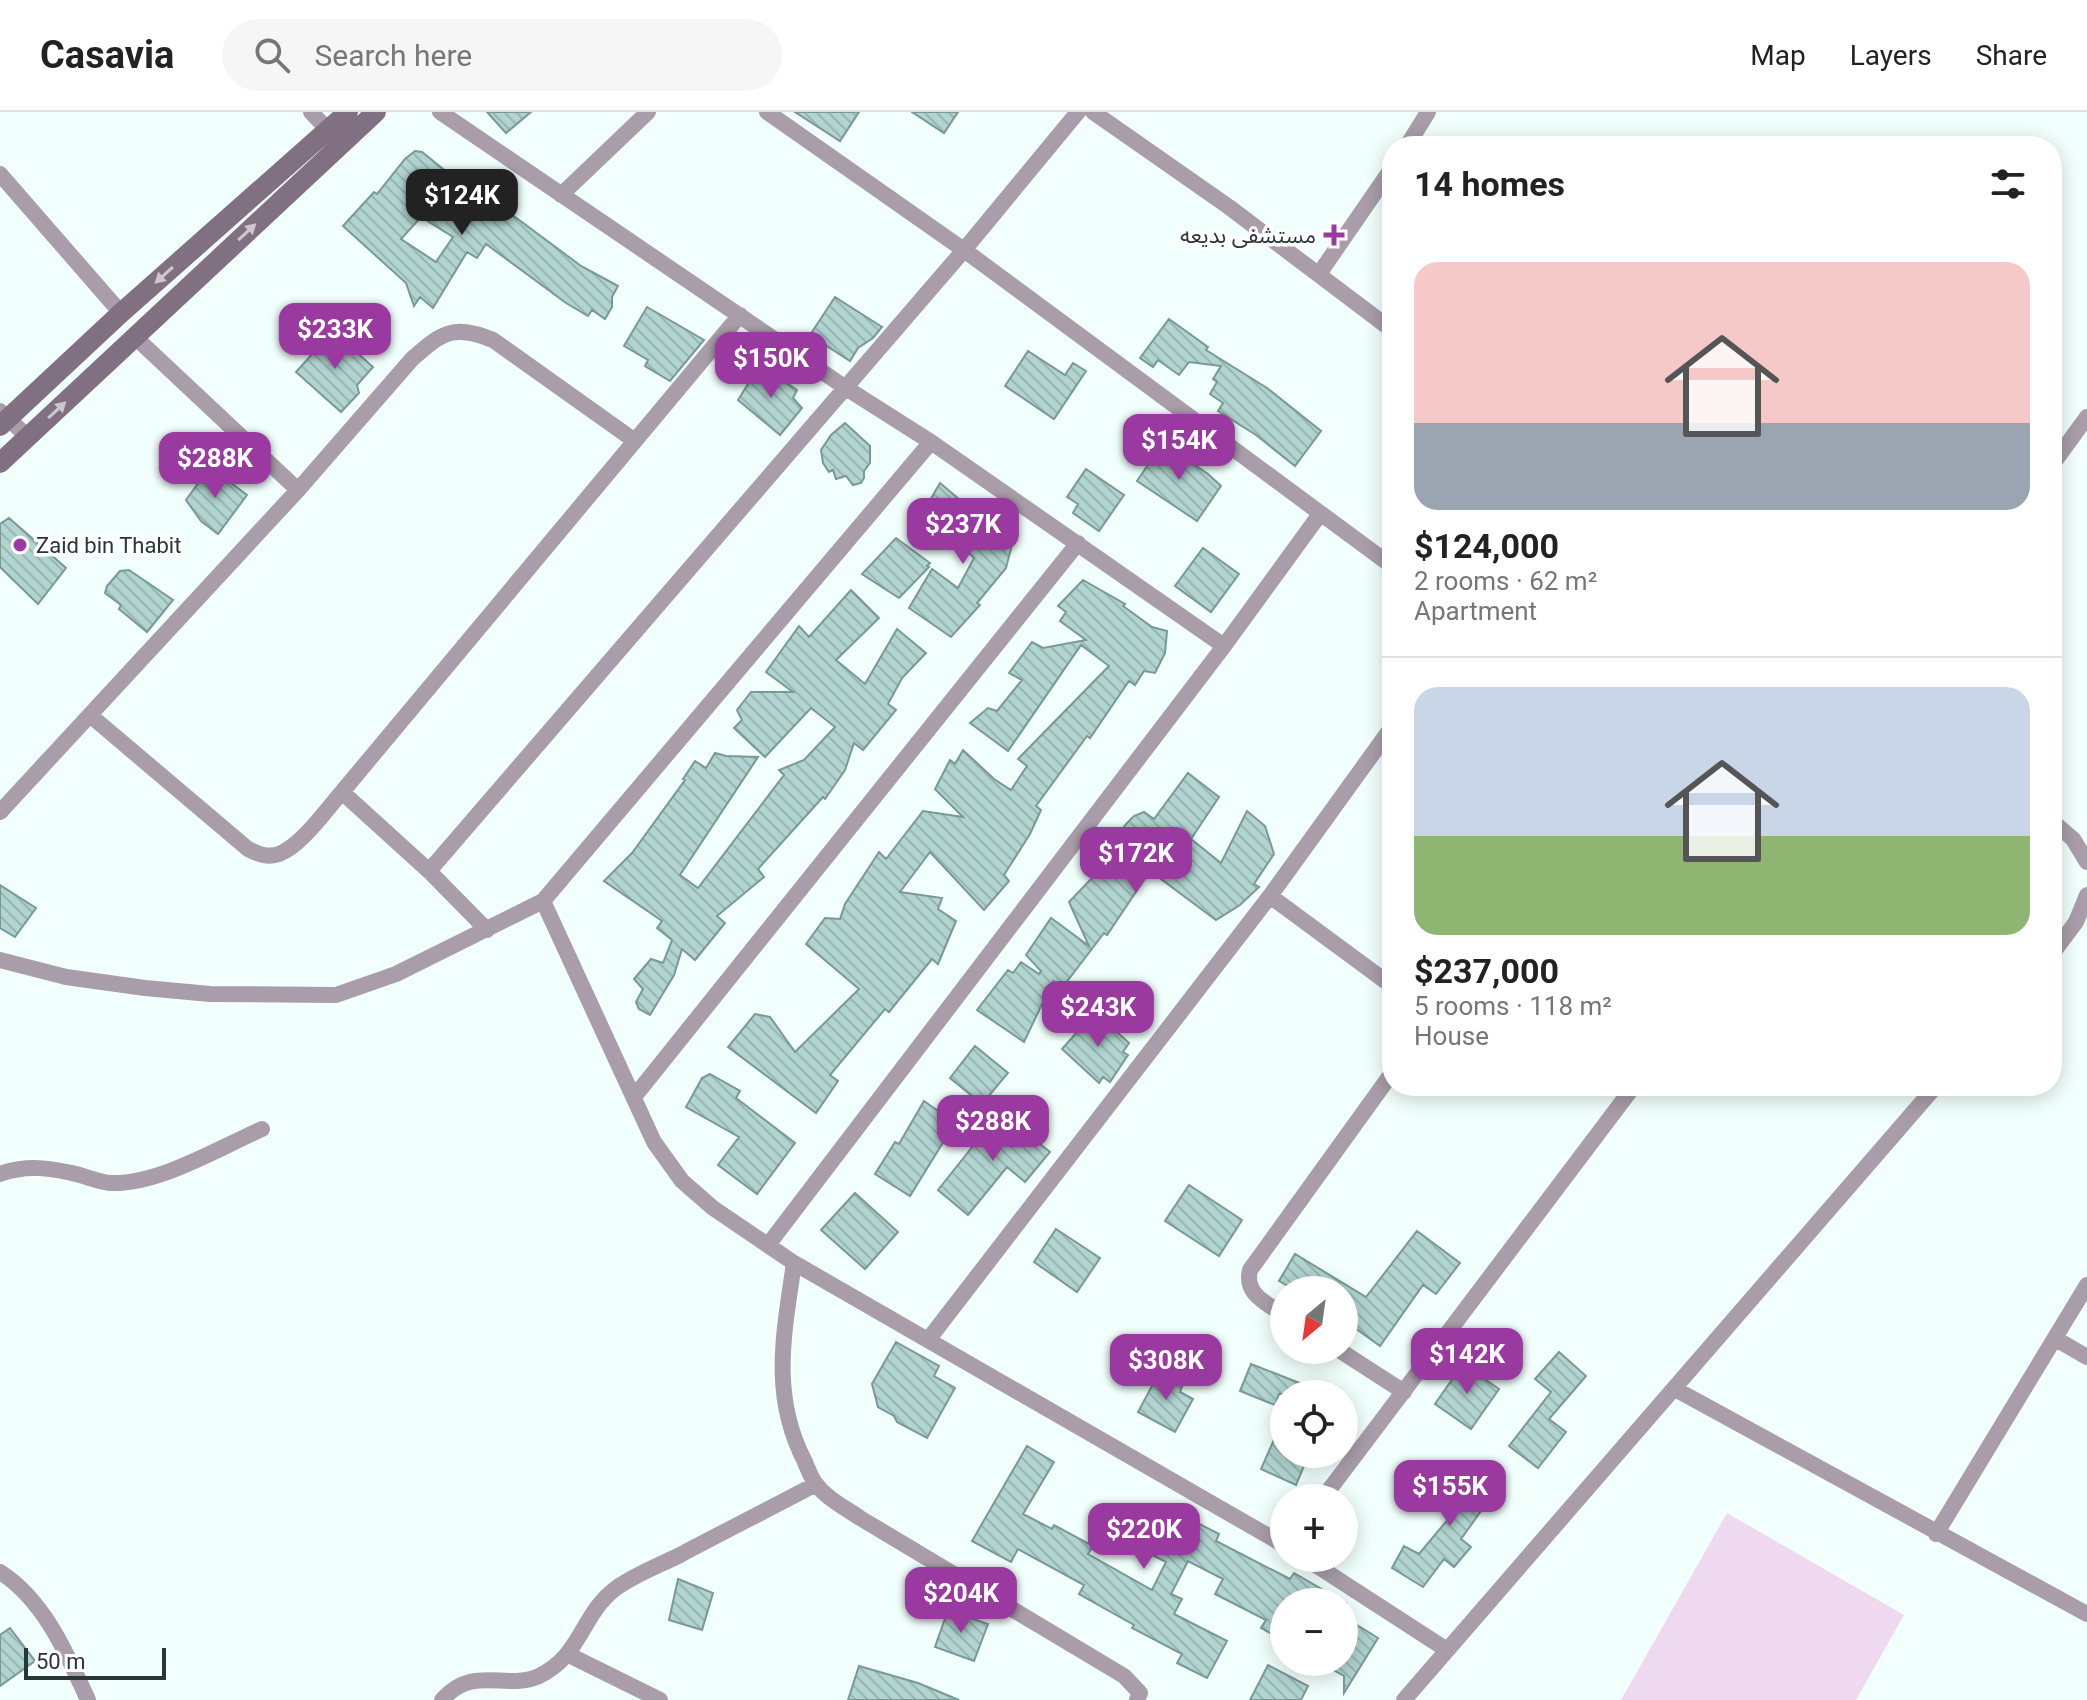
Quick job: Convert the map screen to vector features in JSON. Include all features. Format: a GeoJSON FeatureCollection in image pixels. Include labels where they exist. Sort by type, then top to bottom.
{"type":"FeatureCollection","features":[{"type":"Feature","properties":{"kind":"street"},"geometry":{"type":"LineString","coordinates":[[311,112],[327,129]]}},
{"type":"Feature","properties":{"kind":"street"},"geometry":{"type":"LineString","coordinates":[[28,437],[3,418],[348,112]]}},
{"type":"Feature","properties":{"kind":"street"},"geometry":{"type":"LineString","coordinates":[[0,463],[376,112]]}},
{"type":"Feature","properties":{"kind":"street"},"geometry":{"type":"LineString","coordinates":[[440,112],[846,388],[931,442],[1224,646]]}},
{"type":"Feature","properties":{"kind":"street"},"geometry":{"type":"LineString","coordinates":[[561,195],[648,112]]}},
{"type":"Feature","properties":{"kind":"street"},"geometry":{"type":"LineString","coordinates":[[767,112],[964,250],[1382,559]]}},
{"type":"Feature","properties":{"kind":"street"},"geometry":{"type":"LineString","coordinates":[[429,871],[964,250],[1078,112]]}},
{"type":"Feature","properties":{"kind":"street"},"geometry":{"type":"LineString","coordinates":[[1093,112],[1382,322]]}},
{"type":"Feature","properties":{"kind":"street"},"geometry":{"type":"LineString","coordinates":[[1413,136],[1428,112]]}},
{"type":"Feature","properties":{"kind":"street"},"geometry":{"type":"LineString","coordinates":[[0,174],[121,313]]}},
{"type":"Feature","properties":{"kind":"street"},"geometry":{"type":"LineString","coordinates":[[1319,274],[1382,183]]}},
{"type":"Feature","properties":{"kind":"street"},"geometry":{"type":"LineString","coordinates":[[91,716],[248,849],[269,856],[293,846],[342,792],[740,315]]}},
{"type":"Feature","properties":{"kind":"street"},"geometry":{"type":"LineString","coordinates":[[0,812],[298,490],[412,359],[449,331],[471,331],[493,340],[635,441]]}},
{"type":"Feature","properties":{"kind":"street"},"geometry":{"type":"LineString","coordinates":[[135,337],[298,490]]}},
{"type":"Feature","properties":{"kind":"street"},"geometry":{"type":"LineString","coordinates":[[2062,451],[2087,417]]}},
{"type":"Feature","properties":{"kind":"street"},"geometry":{"type":"LineString","coordinates":[[0,960],[66,977],[145,988],[210,994],[336,995],[396,974],[543,901],[931,442]]}},
{"type":"Feature","properties":{"kind":"street"},"geometry":{"type":"LineString","coordinates":[[768,1245],[1224,646],[1320,514]]}},
{"type":"Feature","properties":{"kind":"street"},"geometry":{"type":"LineString","coordinates":[[634,1097],[1078,543]]}},
{"type":"Feature","properties":{"kind":"street"},"geometry":{"type":"LineString","coordinates":[[928,1340],[1270,896],[1382,741]]}},
{"type":"Feature","properties":{"kind":"street"},"geometry":{"type":"LineString","coordinates":[[342,792],[429,871],[487,930]]}},
{"type":"Feature","properties":{"kind":"street"},"geometry":{"type":"LineString","coordinates":[[2062,830],[2073,839],[2087,862]]}},
{"type":"Feature","properties":{"kind":"street"},"geometry":{"type":"LineString","coordinates":[[2062,941],[2076,922],[2087,895]]}},
{"type":"Feature","properties":{"kind":"street"},"geometry":{"type":"LineString","coordinates":[[1270,896],[1382,979]]}},
{"type":"Feature","properties":{"kind":"street"},"geometry":{"type":"LineString","coordinates":[[543,901],[654,1142],[682,1181],[713,1208],[794,1263],[1270,1537]]}},
{"type":"Feature","properties":{"kind":"street"},"geometry":{"type":"LineString","coordinates":[[1270,1306],[1249,1288],[1250,1270],[1382,1087]]}},
{"type":"Feature","properties":{"kind":"street"},"geometry":{"type":"LineString","coordinates":[[1334,1484],[1626,1096]]}},
{"type":"Feature","properties":{"kind":"street"},"geometry":{"type":"LineString","coordinates":[[1404,1700],[1675,1389],[1924,1096]]}},
{"type":"Feature","properties":{"kind":"street"},"geometry":{"type":"LineString","coordinates":[[0,1174],[17,1168],[40,1167],[108,1183],[132,1181],[159,1174],[262,1129]]}},
{"type":"Feature","properties":{"kind":"street"},"geometry":{"type":"LineString","coordinates":[[794,1263],[783,1342],[781,1389],[787,1421],[816,1484],[860,1518],[1124,1676],[1140,1693],[1137,1700]]}},
{"type":"Feature","properties":{"kind":"street"},"geometry":{"type":"LineString","coordinates":[[1936,1534],[2087,1285]]}},
{"type":"Feature","properties":{"kind":"street"},"geometry":{"type":"LineString","coordinates":[[2056,1339],[2087,1357]]}},
{"type":"Feature","properties":{"kind":"street"},"geometry":{"type":"LineString","coordinates":[[1358,1362],[1404,1392]]}},
{"type":"Feature","properties":{"kind":"street"},"geometry":{"type":"LineString","coordinates":[[1675,1389],[2087,1614]]}},
{"type":"Feature","properties":{"kind":"street"},"geometry":{"type":"LineString","coordinates":[[442,1700],[458,1686],[474,1680],[536,1678],[569,1655],[589,1620],[614,1590],[816,1484]]}},
{"type":"Feature","properties":{"kind":"street"},"geometry":{"type":"LineString","coordinates":[[0,1572],[26,1594],[47,1621],[66,1652],[88,1700]]}},
{"type":"Feature","properties":{"kind":"street"},"geometry":{"type":"LineString","coordinates":[[1327,1572],[1447,1650]]}},
{"type":"Feature","properties":{"kind":"street"},"geometry":{"type":"LineString","coordinates":[[569,1655],[660,1700]]}},
{"type":"Feature","properties":{"kind":"shaded area"},"geometry":{"type":"Polygon","coordinates":[[[1727,1513],[1904,1615],[1856,1700],[1621,1700],[1727,1513]]]}},
{"type":"Feature","properties":{"kind":"building"},"geometry":{"type":"Polygon","coordinates":[[[487,112],[531,112],[506,133],[487,112]]]}},
{"type":"Feature","properties":{"kind":"building"},"geometry":{"type":"Polygon","coordinates":[[[795,112],[859,112],[840,141],[795,112]]]}},
{"type":"Feature","properties":{"kind":"building"},"geometry":{"type":"Polygon","coordinates":[[[912,112],[958,112],[944,133],[912,112]]]}},
{"type":"Feature","properties":{"kind":"building"},"geometry":{"type":"Polygon","coordinates":[[[415,151],[422,152],[468,189],[471,185],[509,208],[507,211],[581,266],[618,286],[605,319],[592,310],[588,316],[566,303],[486,244],[477,258],[467,252],[433,308],[420,297],[414,306],[406,283],[343,226],[374,192],[377,194],[415,151]],[[421,217],[401,239],[436,262],[453,237],[421,217]]]}},
{"type":"Feature","properties":{"kind":"building"},"geometry":{"type":"Polygon","coordinates":[[[835,297],[882,327],[858,348],[850,361],[810,335],[835,297]]]}},
{"type":"Feature","properties":{"kind":"building"},"geometry":{"type":"Polygon","coordinates":[[[647,307],[704,340],[670,381],[645,366],[648,360],[624,346],[647,307]]]}},
{"type":"Feature","properties":{"kind":"building"},"geometry":{"type":"Polygon","coordinates":[[[1169,319],[1208,347],[1206,350],[1267,388],[1321,431],[1295,466],[1256,435],[1218,411],[1223,403],[1210,394],[1217,382],[1213,379],[1221,366],[1189,362],[1179,375],[1158,360],[1153,367],[1140,358],[1169,319]]]}},
{"type":"Feature","properties":{"kind":"building"},"geometry":{"type":"Polygon","coordinates":[[[333,331],[373,367],[357,385],[359,393],[341,412],[296,372],[333,331]]]}},
{"type":"Feature","properties":{"kind":"building"},"geometry":{"type":"Polygon","coordinates":[[[1028,351],[1065,375],[1073,363],[1086,371],[1054,419],[1005,386],[1028,351]]]}},
{"type":"Feature","properties":{"kind":"building"},"geometry":{"type":"Polygon","coordinates":[[[760,365],[797,390],[793,398],[802,408],[780,435],[738,400],[760,365]]]}},
{"type":"Feature","properties":{"kind":"building"},"geometry":{"type":"Polygon","coordinates":[[[845,423],[870,446],[870,463],[864,471],[864,478],[861,483],[853,485],[846,476],[836,479],[833,470],[829,472],[823,463],[821,450],[831,435],[845,423]]]}},
{"type":"Feature","properties":{"kind":"building"},"geometry":{"type":"Polygon","coordinates":[[[1163,443],[1221,486],[1197,521],[1137,481],[1163,443]]]}},
{"type":"Feature","properties":{"kind":"building"},"geometry":{"type":"Polygon","coordinates":[[[210,467],[247,495],[218,534],[201,521],[186,500],[210,467]]]}},
{"type":"Feature","properties":{"kind":"building"},"geometry":{"type":"Polygon","coordinates":[[[1086,469],[1124,495],[1099,531],[1073,513],[1078,504],[1067,497],[1086,469]]]}},
{"type":"Feature","properties":{"kind":"building"},"geometry":{"type":"Polygon","coordinates":[[[940,483],[986,522],[1014,537],[1006,568],[977,603],[980,605],[951,637],[909,608],[932,569],[958,588],[974,558],[965,549],[970,542],[950,520],[945,526],[934,518],[937,507],[929,502],[940,483]]]}},
{"type":"Feature","properties":{"kind":"building","name":"Zaid bin Thabit"},"geometry":{"type":"Polygon","coordinates":[[[9,518],[66,568],[38,604],[0,567],[0,524],[9,518]]]}},
{"type":"Feature","properties":{"kind":"building"},"geometry":{"type":"Polygon","coordinates":[[[896,538],[930,563],[899,598],[862,574],[896,538]]]}},
{"type":"Feature","properties":{"kind":"building"},"geometry":{"type":"Polygon","coordinates":[[[1203,548],[1239,574],[1211,612],[1175,586],[1203,548]]]}},
{"type":"Feature","properties":{"kind":"building"},"geometry":{"type":"Polygon","coordinates":[[[129,570],[173,600],[147,632],[105,593],[120,571],[129,570]]]}},
{"type":"Feature","properties":{"kind":"building"},"geometry":{"type":"Polygon","coordinates":[[[1083,580],[1125,604],[1123,606],[1152,627],[1167,631],[1165,653],[1155,673],[1144,671],[1135,685],[1129,681],[1090,738],[1087,736],[1036,806],[1041,810],[1030,834],[1004,875],[1009,881],[984,910],[930,852],[900,892],[942,898],[938,909],[956,921],[938,964],[932,959],[889,1012],[885,1009],[830,1075],[838,1081],[816,1113],[728,1047],[755,1014],[770,1017],[795,1052],[859,989],[806,944],[825,918],[840,919],[845,904],[879,852],[886,859],[923,811],[963,817],[935,789],[950,760],[955,764],[963,750],[994,779],[1011,790],[1027,766],[1018,759],[1109,666],[1081,645],[1008,751],[970,723],[988,708],[997,711],[1022,680],[1009,673],[1032,642],[1043,648],[1086,640],[1060,621],[1066,612],[1058,606],[1083,580]]]}},
{"type":"Feature","properties":{"kind":"building"},"geometry":{"type":"Polygon","coordinates":[[[851,590],[879,618],[836,660],[865,684],[897,629],[926,653],[902,678],[888,704],[896,710],[863,750],[854,743],[845,770],[825,799],[823,797],[758,869],[764,877],[717,916],[725,923],[695,960],[682,949],[674,975],[650,1015],[639,1009],[636,1002],[643,989],[634,979],[651,959],[663,963],[672,940],[657,928],[662,921],[604,881],[632,853],[685,780],[695,761],[706,768],[715,753],[758,757],[680,875],[698,888],[784,775],[779,770],[804,760],[835,727],[811,708],[765,757],[734,728],[742,720],[737,710],[751,692],[793,692],[766,672],[799,626],[809,637],[851,590]]]}},
{"type":"Feature","properties":{"kind":"building"},"geometry":{"type":"Polygon","coordinates":[[[1188,773],[1219,797],[1191,839],[1221,863],[1247,811],[1265,826],[1274,854],[1254,884],[1259,887],[1240,905],[1216,920],[1150,871],[1107,935],[1104,933],[1062,988],[1053,981],[1024,1042],[977,1010],[1008,970],[1013,973],[1021,962],[1039,974],[1041,971],[1026,955],[1051,918],[1089,946],[1069,902],[1113,856],[1109,854],[1115,838],[1127,823],[1144,812],[1154,819],[1188,773]]]}},
{"type":"Feature","properties":{"kind":"building"},"geometry":{"type":"Polygon","coordinates":[[[0,885],[36,908],[15,937],[0,928],[0,885]]]}},
{"type":"Feature","properties":{"kind":"building"},"geometry":{"type":"Polygon","coordinates":[[[1095,1012],[1129,1043],[1123,1052],[1128,1055],[1110,1082],[1103,1077],[1099,1083],[1062,1049],[1095,1012]]]}},
{"type":"Feature","properties":{"kind":"building"},"geometry":{"type":"Polygon","coordinates":[[[975,1046],[1008,1073],[982,1104],[950,1078],[975,1046]]]}},
{"type":"Feature","properties":{"kind":"building"},"geometry":{"type":"Polygon","coordinates":[[[710,1074],[740,1091],[736,1098],[795,1143],[757,1194],[718,1165],[739,1137],[686,1107],[702,1078],[710,1074]]]}},
{"type":"Feature","properties":{"kind":"building"},"geometry":{"type":"Polygon","coordinates":[[[924,1101],[955,1123],[910,1196],[875,1174],[895,1142],[899,1144],[924,1101]]]}},
{"type":"Feature","properties":{"kind":"building"},"geometry":{"type":"Polygon","coordinates":[[[1000,1112],[1050,1152],[1025,1182],[1007,1167],[968,1215],[938,1190],[1000,1112]]]}},
{"type":"Feature","properties":{"kind":"building"},"geometry":{"type":"Polygon","coordinates":[[[1189,1185],[1242,1220],[1219,1256],[1165,1221],[1189,1185]]]}},
{"type":"Feature","properties":{"kind":"building"},"geometry":{"type":"Polygon","coordinates":[[[855,1193],[898,1232],[865,1269],[821,1230],[855,1193]]]}},
{"type":"Feature","properties":{"kind":"building"},"geometry":{"type":"Polygon","coordinates":[[[1056,1229],[1100,1258],[1077,1292],[1034,1262],[1056,1229]]]}},
{"type":"Feature","properties":{"kind":"building"},"geometry":{"type":"Polygon","coordinates":[[[1417,1231],[1460,1263],[1436,1294],[1423,1285],[1380,1346],[1358,1330],[1358,1292],[1366,1297],[1417,1231]]]}},
{"type":"Feature","properties":{"kind":"building"},"geometry":{"type":"Polygon","coordinates":[[[1295,1254],[1331,1276],[1282,1276],[1295,1254]]]}},
{"type":"Feature","properties":{"kind":"building"},"geometry":{"type":"Polygon","coordinates":[[[896,1342],[939,1366],[934,1376],[955,1388],[927,1438],[897,1422],[894,1416],[878,1407],[872,1384],[896,1342]]]}},
{"type":"Feature","properties":{"kind":"building"},"geometry":{"type":"Polygon","coordinates":[[[1559,1352],[1586,1376],[1549,1419],[1566,1432],[1538,1468],[1509,1446],[1551,1392],[1535,1379],[1559,1352]]]}},
{"type":"Feature","properties":{"kind":"building"},"geometry":{"type":"Polygon","coordinates":[[[1251,1364],[1292,1380],[1270,1380],[1270,1403],[1240,1391],[1251,1364]]]}},
{"type":"Feature","properties":{"kind":"building"},"geometry":{"type":"Polygon","coordinates":[[[1463,1364],[1499,1389],[1471,1429],[1435,1404],[1463,1364]]]}},
{"type":"Feature","properties":{"kind":"building"},"geometry":{"type":"Polygon","coordinates":[[[1161,1369],[1184,1382],[1180,1392],[1193,1399],[1175,1432],[1138,1412],[1161,1369]]]}},
{"type":"Feature","properties":{"kind":"building"},"geometry":{"type":"Polygon","coordinates":[[[1027,1446],[1054,1462],[1023,1514],[1052,1529],[1054,1525],[1093,1546],[1088,1554],[1152,1590],[1166,1562],[1154,1556],[1176,1512],[1219,1534],[1216,1541],[1270,1569],[1270,1572],[1290,1579],[1294,1573],[1320,1588],[1270,1588],[1270,1633],[1261,1628],[1266,1620],[1215,1594],[1223,1579],[1188,1561],[1171,1594],[1182,1599],[1174,1614],[1227,1641],[1207,1678],[1177,1663],[1182,1654],[1132,1628],[1134,1625],[1079,1594],[1084,1585],[1018,1549],[1011,1562],[972,1541],[1027,1446]]]}},
{"type":"Feature","properties":{"kind":"building"},"geometry":{"type":"Polygon","coordinates":[[[1270,1449],[1270,1468],[1303,1468],[1296,1484],[1261,1469],[1270,1449]]]}},
{"type":"Feature","properties":{"kind":"building"},"geometry":{"type":"Polygon","coordinates":[[[1472,1463],[1501,1483],[1461,1539],[1471,1547],[1454,1567],[1444,1559],[1423,1587],[1392,1568],[1404,1546],[1419,1554],[1459,1506],[1447,1498],[1472,1463]]]}},
{"type":"Feature","properties":{"kind":"building"},"geometry":{"type":"Polygon","coordinates":[[[678,1579],[713,1593],[702,1630],[669,1620],[678,1579]]]}},
{"type":"Feature","properties":{"kind":"building"},"geometry":{"type":"Polygon","coordinates":[[[948,1610],[988,1624],[974,1661],[935,1647],[948,1610]]]}},
{"type":"Feature","properties":{"kind":"building"},"geometry":{"type":"Polygon","coordinates":[[[1358,1626],[1378,1638],[1358,1670],[1358,1626]]]}},
{"type":"Feature","properties":{"kind":"building"},"geometry":{"type":"Polygon","coordinates":[[[10,1628],[35,1661],[0,1686],[0,1635],[10,1628]]]}},
{"type":"Feature","properties":{"kind":"building"},"geometry":{"type":"Polygon","coordinates":[[[1268,1665],[1270,1676],[1289,1676],[1308,1686],[1301,1700],[1250,1700],[1268,1665]]]}},
{"type":"Feature","properties":{"kind":"building"},"geometry":{"type":"Polygon","coordinates":[[[859,1666],[918,1683],[959,1700],[848,1700],[859,1666]]]}},
{"type":"Feature","properties":{"kind":"building"},"geometry":{"type":"Polygon","coordinates":[[[1344,1676],[1355,1676],[1344,1693],[1344,1676]]]}},
{"type":"Feature","properties":{"kind":"place","name":"مستشفى بديعه"},"geometry":{"type":"Point","coordinates":[1334,235]}},
{"type":"Feature","properties":{"kind":"place","name":"Zaid bin Thabit"},"geometry":{"type":"Point","coordinates":[20,545]}}]}
